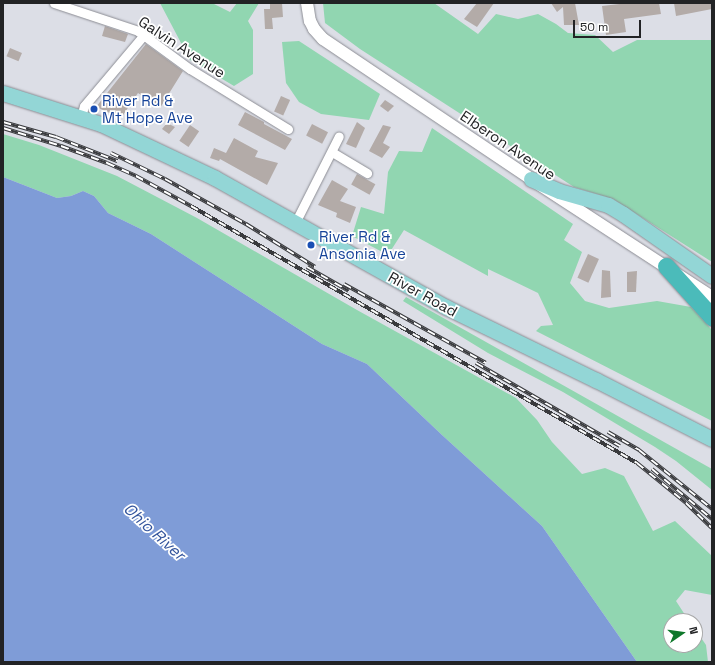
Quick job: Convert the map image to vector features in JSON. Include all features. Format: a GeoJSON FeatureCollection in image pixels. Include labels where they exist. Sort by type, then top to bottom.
{"type":"FeatureCollection","features":[{"type":"Feature","properties":{"kind":"highway"},"geometry":{"type":"LineString","coordinates":[[666,266],[712,317]]}},
{"type":"Feature","properties":{"kind":"main road","name":"River Road"},"geometry":{"type":"LineString","coordinates":[[3,93],[101,124],[215,178],[484,327],[596,380],[712,439]]}},
{"type":"Feature","properties":{"kind":"main road"},"geometry":{"type":"LineString","coordinates":[[531,179],[558,191],[608,205],[712,276]]}},
{"type":"Feature","properties":{"kind":"street","name":"Galvin Avenue"},"geometry":{"type":"LineString","coordinates":[[54,3],[138,31],[190,69],[288,129]]}},
{"type":"Feature","properties":{"kind":"street","name":"Elberon Avenue"},"geometry":{"type":"LineString","coordinates":[[308,3],[310,21],[314,29],[323,39],[531,179],[712,296]]}},
{"type":"Feature","properties":{"kind":"street"},"geometry":{"type":"LineString","coordinates":[[80,117],[84,106],[143,36]]}},
{"type":"Feature","properties":{"kind":"street"},"geometry":{"type":"LineString","coordinates":[[295,222],[339,136]]}},
{"type":"Feature","properties":{"kind":"street"},"geometry":{"type":"LineString","coordinates":[[332,152],[368,173]]}},
{"type":"Feature","properties":{"kind":"green space"},"geometry":{"type":"Polygon","coordinates":[[[160,3],[212,3],[230,12],[237,3],[259,3],[248,21],[253,30],[253,74],[234,86],[190,60],[160,3]]]}},
{"type":"Feature","properties":{"kind":"green space"},"geometry":{"type":"Polygon","coordinates":[[[323,3],[434,3],[478,34],[496,14],[518,19],[538,14],[568,33],[595,35],[613,52],[637,40],[712,40],[712,262],[613,199],[574,187],[360,49],[325,23],[323,3]]]}},
{"type":"Feature","properties":{"kind":"green space"},"geometry":{"type":"Polygon","coordinates":[[[299,41],[380,94],[369,120],[321,114],[299,102],[286,83],[282,42],[299,41]]]}},
{"type":"Feature","properties":{"kind":"green space"},"geometry":{"type":"Polygon","coordinates":[[[432,128],[573,224],[564,240],[582,252],[570,283],[585,301],[609,308],[657,301],[691,307],[712,330],[712,421],[536,331],[541,326],[553,325],[538,293],[488,269],[488,276],[404,230],[388,255],[352,236],[361,207],[384,214],[388,172],[399,151],[422,152],[432,128]]]}},
{"type":"Feature","properties":{"kind":"green space"},"geometry":{"type":"Polygon","coordinates":[[[3,134],[39,145],[117,176],[197,218],[357,310],[516,398],[537,420],[552,442],[582,474],[605,468],[624,476],[653,531],[675,521],[712,556],[712,595],[685,590],[676,601],[684,613],[663,613],[663,653],[703,653],[703,641],[706,645],[708,662],[637,662],[542,526],[367,364],[322,344],[151,234],[108,213],[94,196],[83,191],[71,196],[57,198],[3,177],[3,134]]]}},
{"type":"Feature","properties":{"kind":"green space"},"geometry":{"type":"Polygon","coordinates":[[[406,297],[712,469],[712,490],[676,461],[655,447],[563,392],[488,353],[403,301],[406,297]]]}},
{"type":"Feature","properties":{"kind":"water","name":"Ohio River"},"geometry":{"type":"Polygon","coordinates":[[[3,177],[57,198],[71,196],[83,191],[94,196],[108,213],[151,234],[322,344],[367,364],[542,526],[637,662],[3,662],[3,177]]]}},
{"type":"Feature","properties":{"kind":"building"},"geometry":{"type":"Polygon","coordinates":[[[270,3],[282,3],[283,17],[272,18],[273,29],[265,29],[264,9],[270,9],[270,3]]]}},
{"type":"Feature","properties":{"kind":"building"},"geometry":{"type":"Polygon","coordinates":[[[477,3],[494,3],[477,27],[464,19],[477,3]]]}},
{"type":"Feature","properties":{"kind":"building"},"geometry":{"type":"Polygon","coordinates":[[[551,3],[575,3],[579,25],[564,25],[563,7],[557,12],[551,3]]]}},
{"type":"Feature","properties":{"kind":"building"},"geometry":{"type":"Polygon","coordinates":[[[628,3],[659,3],[661,14],[624,19],[626,32],[606,35],[602,6],[628,3]]]}},
{"type":"Feature","properties":{"kind":"building"},"geometry":{"type":"Polygon","coordinates":[[[674,3],[712,3],[712,9],[676,16],[674,3]]]}},
{"type":"Feature","properties":{"kind":"building"},"geometry":{"type":"Polygon","coordinates":[[[105,26],[128,34],[125,42],[102,36],[105,26]]]}},
{"type":"Feature","properties":{"kind":"building"},"geometry":{"type":"Polygon","coordinates":[[[146,44],[183,71],[160,108],[138,93],[121,118],[96,107],[146,44]]]}},
{"type":"Feature","properties":{"kind":"building"},"geometry":{"type":"Polygon","coordinates":[[[10,48],[22,53],[18,61],[6,56],[10,48]]]}},
{"type":"Feature","properties":{"kind":"building"},"geometry":{"type":"Polygon","coordinates":[[[281,96],[290,100],[283,116],[274,112],[281,96]]]}},
{"type":"Feature","properties":{"kind":"building"},"geometry":{"type":"Polygon","coordinates":[[[385,100],[394,106],[388,112],[380,106],[385,100]]]}},
{"type":"Feature","properties":{"kind":"building"},"geometry":{"type":"Polygon","coordinates":[[[245,112],[292,139],[285,150],[238,125],[245,112]]]}},
{"type":"Feature","properties":{"kind":"building"},"geometry":{"type":"Polygon","coordinates":[[[357,122],[365,128],[356,148],[346,144],[357,122]]]}},
{"type":"Feature","properties":{"kind":"building"},"geometry":{"type":"Polygon","coordinates":[[[167,123],[175,127],[169,134],[162,129],[167,123]]]}},
{"type":"Feature","properties":{"kind":"building"},"geometry":{"type":"Polygon","coordinates":[[[312,124],[328,132],[322,144],[306,136],[312,124]]]}},
{"type":"Feature","properties":{"kind":"building"},"geometry":{"type":"Polygon","coordinates":[[[190,125],[199,131],[188,147],[179,141],[190,125]]]}},
{"type":"Feature","properties":{"kind":"building"},"geometry":{"type":"Polygon","coordinates":[[[383,125],[391,127],[383,143],[390,147],[382,158],[369,151],[383,125]]]}},
{"type":"Feature","properties":{"kind":"building"},"geometry":{"type":"Polygon","coordinates":[[[234,138],[258,151],[255,157],[278,163],[267,185],[220,159],[219,161],[210,158],[214,148],[226,153],[234,138]]]}},
{"type":"Feature","properties":{"kind":"building"},"geometry":{"type":"Polygon","coordinates":[[[357,174],[375,184],[370,195],[351,184],[357,174]]]}},
{"type":"Feature","properties":{"kind":"building"},"geometry":{"type":"Polygon","coordinates":[[[332,180],[348,189],[340,201],[356,207],[350,223],[336,217],[337,213],[318,205],[332,180]]]}},
{"type":"Feature","properties":{"kind":"building"},"geometry":{"type":"Polygon","coordinates":[[[588,254],[599,259],[588,283],[577,278],[588,254]]]}},
{"type":"Feature","properties":{"kind":"building"},"geometry":{"type":"Polygon","coordinates":[[[602,270],[610,271],[611,297],[601,298],[602,270]]]}},
{"type":"Feature","properties":{"kind":"building"},"geometry":{"type":"Polygon","coordinates":[[[637,271],[636,292],[627,292],[627,272],[637,271]]]}},
{"type":"Feature","properties":{"kind":"railway"},"geometry":{"type":"LineString","coordinates":[[3,122],[56,137],[117,161]]}},
{"type":"Feature","properties":{"kind":"railway"},"geometry":{"type":"LineString","coordinates":[[3,128],[61,146],[107,163],[136,176],[191,206],[637,463],[686,503],[712,528]]}},
{"type":"Feature","properties":{"kind":"railway"},"geometry":{"type":"LineString","coordinates":[[111,153],[165,179],[246,224],[315,267]]}},
{"type":"Feature","properties":{"kind":"railway"},"geometry":{"type":"LineString","coordinates":[[307,267],[349,291]]}},
{"type":"Feature","properties":{"kind":"railway"},"geometry":{"type":"LineString","coordinates":[[344,284],[486,363]]}},
{"type":"Feature","properties":{"kind":"railway"},"geometry":{"type":"LineString","coordinates":[[476,363],[620,446]]}},
{"type":"Feature","properties":{"kind":"railway"},"geometry":{"type":"LineString","coordinates":[[608,432],[639,450],[712,509]]}},
{"type":"Feature","properties":{"kind":"railway"},"geometry":{"type":"LineString","coordinates":[[652,469],[712,519]]}},
{"type":"Feature","properties":{"kind":"place","name":"River Rd & Mt Hope Ave"},"geometry":{"type":"Point","coordinates":[94,109]}},
{"type":"Feature","properties":{"kind":"place","name":"River Rd & Ansonia Ave"},"geometry":{"type":"Point","coordinates":[311,245]}}]}
